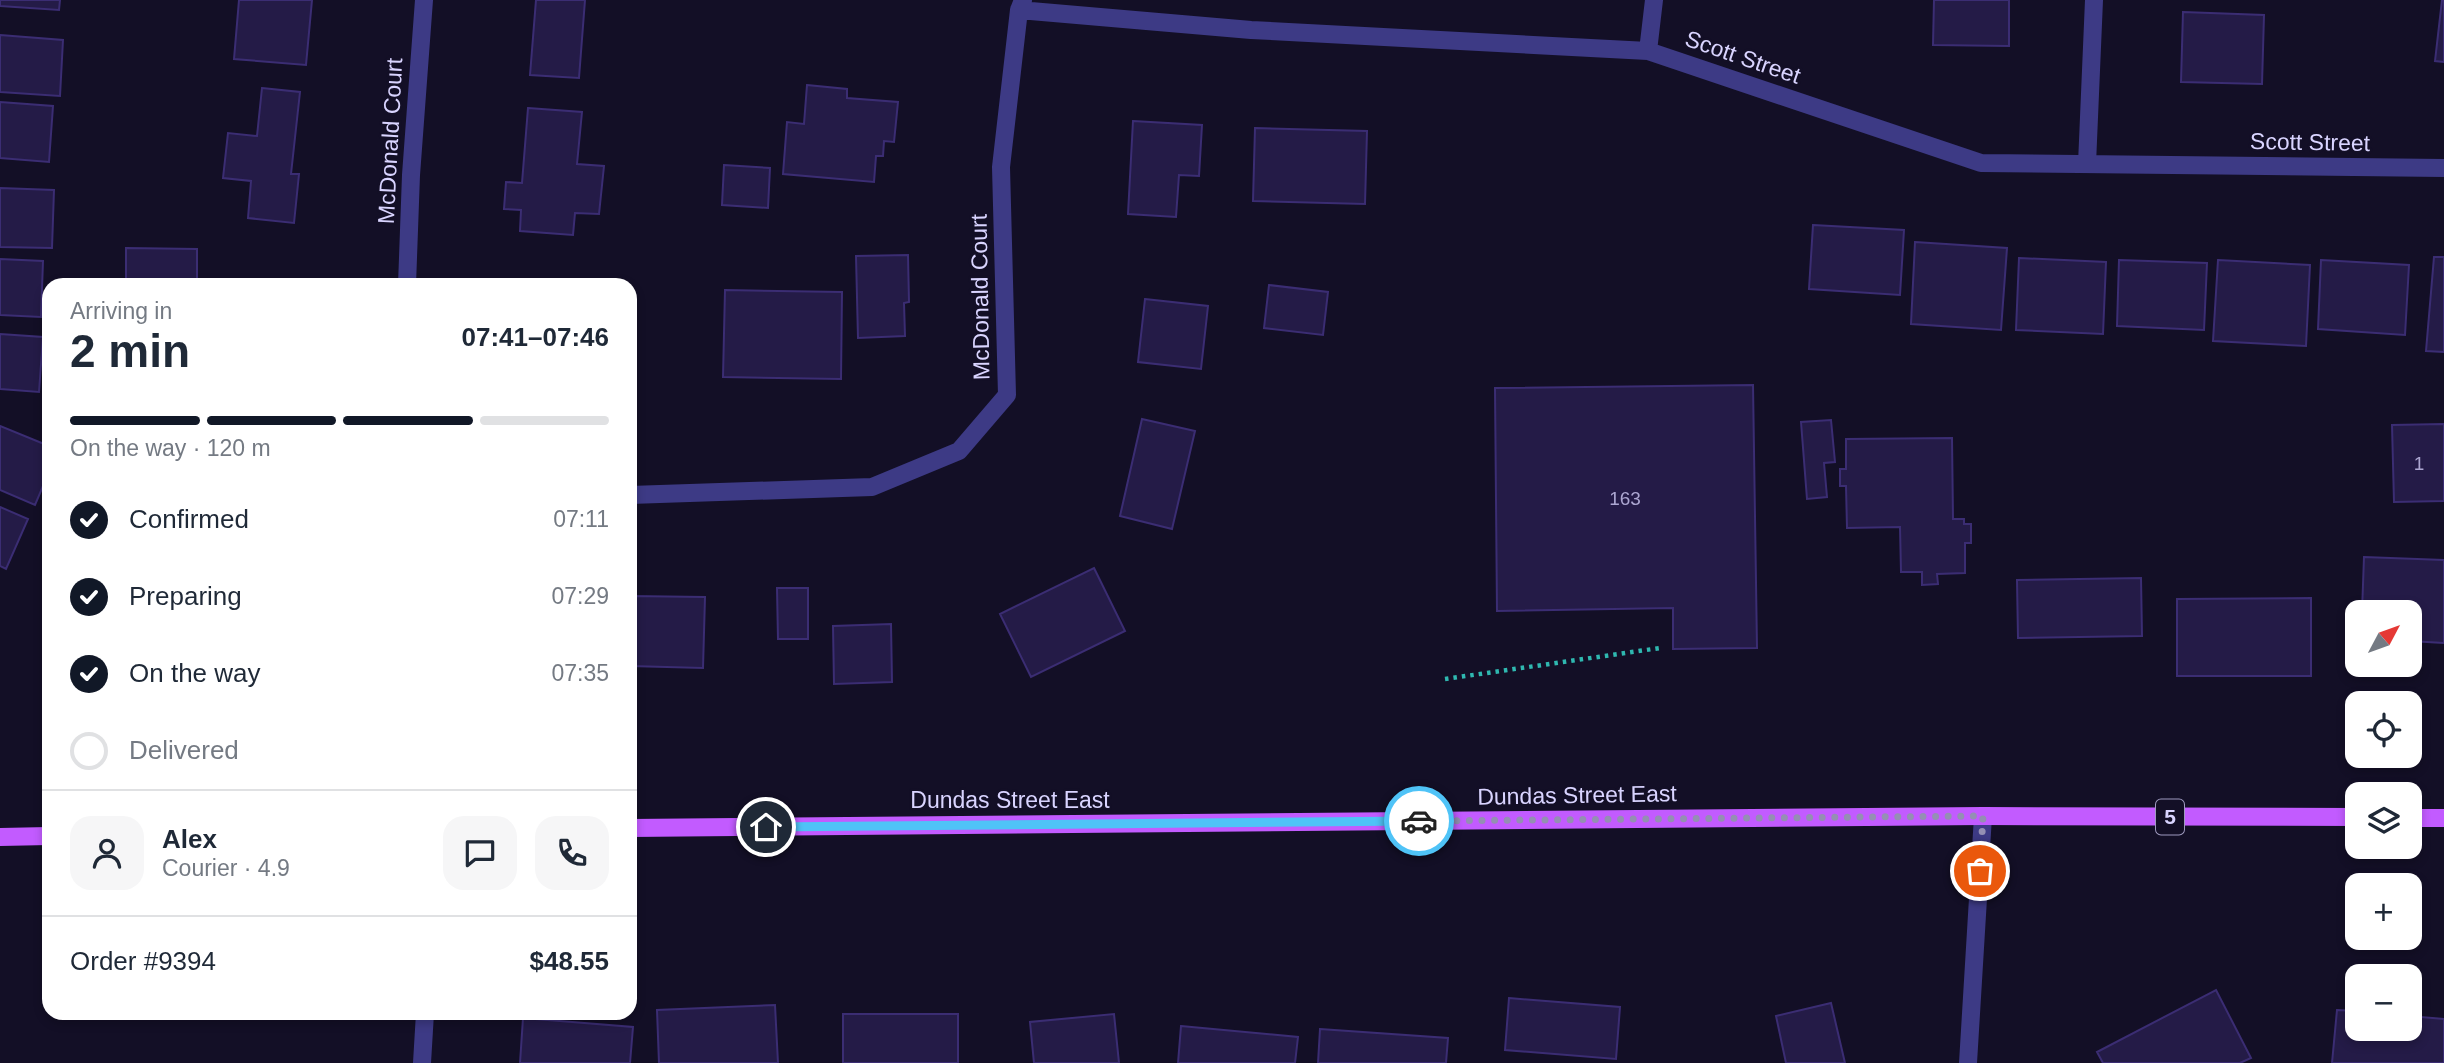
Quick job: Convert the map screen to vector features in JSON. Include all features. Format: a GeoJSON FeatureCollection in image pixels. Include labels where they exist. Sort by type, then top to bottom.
{"type":"FeatureCollection","features":[{"type":"Feature","properties":{"kind":"main road","name":"Dundas Street East"},"geometry":{"type":"LineString","coordinates":[[637,828],[1983,816],[2345,817]]}},
{"type":"Feature","properties":{"kind":"main road"},"geometry":{"type":"LineString","coordinates":[[2422,818],[2444,818]]}},
{"type":"Feature","properties":{"kind":"main road"},"geometry":{"type":"LineString","coordinates":[[0,837],[42,836]]}},
{"type":"Feature","properties":{"kind":"street","name":"McDonald Court"},"geometry":{"type":"LineString","coordinates":[[407,278],[411,175],[424,0]]}},
{"type":"Feature","properties":{"kind":"street"},"geometry":{"type":"LineString","coordinates":[[1648,51],[1654,0]]}},
{"type":"Feature","properties":{"kind":"street"},"geometry":{"type":"LineString","coordinates":[[2087,164],[2094,0]]}},
{"type":"Feature","properties":{"kind":"street","name":"McDonald Court"},"geometry":{"type":"LineString","coordinates":[[637,495],[872,487],[958,451],[1007,395],[1002,167],[1021,5]]}},
{"type":"Feature","properties":{"kind":"street","name":"Scott Street"},"geometry":{"type":"LineString","coordinates":[[1021,5],[1251,30],[1648,51],[1981,163],[2444,168]]}},
{"type":"Feature","properties":{"kind":"street"},"geometry":{"type":"LineString","coordinates":[[1968,1063],[1983,816]]}},
{"type":"Feature","properties":{"kind":"street"},"geometry":{"type":"LineString","coordinates":[[422,1063],[425,1020]]}},
{"type":"Feature","properties":{"kind":"path"},"geometry":{"type":"LineString","coordinates":[[1446,679],[1660,648]]}},
{"type":"Feature","properties":{"kind":"building"},"geometry":{"type":"Polygon","coordinates":[[[0,0],[60,0],[59,10],[0,6],[0,0]]]}},
{"type":"Feature","properties":{"kind":"building"},"geometry":{"type":"Polygon","coordinates":[[[239,0],[312,0],[306,65],[234,59],[239,0]]]}},
{"type":"Feature","properties":{"kind":"building"},"geometry":{"type":"Polygon","coordinates":[[[536,0],[585,0],[579,78],[530,75],[536,0]]]}},
{"type":"Feature","properties":{"kind":"building"},"geometry":{"type":"Polygon","coordinates":[[[1934,0],[2009,0],[2009,46],[1933,45],[1934,0]]]}},
{"type":"Feature","properties":{"kind":"building"},"geometry":{"type":"Polygon","coordinates":[[[2444,0],[2444,62],[2435,61],[2444,0]]]}},
{"type":"Feature","properties":{"kind":"building"},"geometry":{"type":"Polygon","coordinates":[[[2183,12],[2264,15],[2262,84],[2181,82],[2183,12]]]}},
{"type":"Feature","properties":{"kind":"building"},"geometry":{"type":"Polygon","coordinates":[[[0,35],[63,40],[60,96],[0,92],[0,35]]]}},
{"type":"Feature","properties":{"kind":"building"},"geometry":{"type":"Polygon","coordinates":[[[807,85],[847,89],[847,98],[898,102],[894,142],[884,141],[883,156],[876,156],[874,182],[783,174],[787,122],[804,124],[807,85]]]}},
{"type":"Feature","properties":{"kind":"building"},"geometry":{"type":"Polygon","coordinates":[[[262,88],[300,92],[291,174],[299,174],[294,223],[248,218],[251,181],[223,178],[228,133],[257,136],[262,88]]]}},
{"type":"Feature","properties":{"kind":"building"},"geometry":{"type":"Polygon","coordinates":[[[0,102],[53,106],[49,162],[0,158],[0,102]]]}},
{"type":"Feature","properties":{"kind":"building"},"geometry":{"type":"Polygon","coordinates":[[[528,108],[582,112],[577,164],[604,166],[599,214],[575,213],[573,235],[520,231],[521,210],[504,209],[506,182],[522,183],[528,108]]]}},
{"type":"Feature","properties":{"kind":"building"},"geometry":{"type":"Polygon","coordinates":[[[1133,121],[1202,125],[1199,176],[1179,175],[1176,217],[1128,214],[1133,121]]]}},
{"type":"Feature","properties":{"kind":"building"},"geometry":{"type":"Polygon","coordinates":[[[1255,128],[1367,131],[1365,204],[1253,201],[1255,128]]]}},
{"type":"Feature","properties":{"kind":"building"},"geometry":{"type":"Polygon","coordinates":[[[724,165],[770,168],[768,208],[722,205],[724,165]]]}},
{"type":"Feature","properties":{"kind":"building"},"geometry":{"type":"Polygon","coordinates":[[[0,188],[54,190],[52,248],[0,247],[0,188]]]}},
{"type":"Feature","properties":{"kind":"building"},"geometry":{"type":"Polygon","coordinates":[[[1813,225],[1904,230],[1900,295],[1809,289],[1813,225]]]}},
{"type":"Feature","properties":{"kind":"building"},"geometry":{"type":"Polygon","coordinates":[[[1915,242],[2007,248],[2001,330],[1911,324],[1915,242]]]}},
{"type":"Feature","properties":{"kind":"building"},"geometry":{"type":"Polygon","coordinates":[[[126,248],[197,249],[197,278],[126,278],[126,248]]]}},
{"type":"Feature","properties":{"kind":"building"},"geometry":{"type":"Polygon","coordinates":[[[908,255],[909,302],[904,303],[905,336],[858,338],[856,256],[908,255]]]}},
{"type":"Feature","properties":{"kind":"building"},"geometry":{"type":"Polygon","coordinates":[[[2434,257],[2444,257],[2444,352],[2426,351],[2434,257]]]}},
{"type":"Feature","properties":{"kind":"building"},"geometry":{"type":"Polygon","coordinates":[[[2019,258],[2106,262],[2103,334],[2016,330],[2019,258]]]}},
{"type":"Feature","properties":{"kind":"building"},"geometry":{"type":"Polygon","coordinates":[[[0,259],[43,261],[41,317],[0,315],[0,259]]]}},
{"type":"Feature","properties":{"kind":"building"},"geometry":{"type":"Polygon","coordinates":[[[2119,260],[2207,263],[2204,330],[2117,326],[2119,260]]]}},
{"type":"Feature","properties":{"kind":"building"},"geometry":{"type":"Polygon","coordinates":[[[2218,260],[2310,265],[2306,346],[2213,341],[2218,260]]]}},
{"type":"Feature","properties":{"kind":"building"},"geometry":{"type":"Polygon","coordinates":[[[2321,260],[2409,265],[2405,335],[2318,329],[2321,260]]]}},
{"type":"Feature","properties":{"kind":"building"},"geometry":{"type":"Polygon","coordinates":[[[1269,285],[1328,292],[1323,335],[1264,328],[1269,285]]]}},
{"type":"Feature","properties":{"kind":"building"},"geometry":{"type":"Polygon","coordinates":[[[725,290],[842,292],[841,379],[723,377],[725,290]]]}},
{"type":"Feature","properties":{"kind":"building"},"geometry":{"type":"Polygon","coordinates":[[[1145,299],[1208,306],[1201,369],[1138,362],[1145,299]]]}},
{"type":"Feature","properties":{"kind":"building"},"geometry":{"type":"Polygon","coordinates":[[[0,334],[42,337],[39,392],[0,389],[0,334]]]}},
{"type":"Feature","properties":{"kind":"building"},"geometry":{"type":"Polygon","coordinates":[[[1753,385],[1757,648],[1673,649],[1673,608],[1497,611],[1495,388],[1753,385]]]}},
{"type":"Feature","properties":{"kind":"building"},"geometry":{"type":"Polygon","coordinates":[[[1142,419],[1195,431],[1172,529],[1120,516],[1142,419]]]}},
{"type":"Feature","properties":{"kind":"building"},"geometry":{"type":"Polygon","coordinates":[[[1831,420],[1835,462],[1824,463],[1827,497],[1807,499],[1801,422],[1831,420]]]}},
{"type":"Feature","properties":{"kind":"building"},"geometry":{"type":"Polygon","coordinates":[[[2444,424],[2444,501],[2394,502],[2392,425],[2444,424]]]}},
{"type":"Feature","properties":{"kind":"building"},"geometry":{"type":"Polygon","coordinates":[[[0,426],[42,443],[42,488],[35,505],[0,490],[0,426]]]}},
{"type":"Feature","properties":{"kind":"building"},"geometry":{"type":"Polygon","coordinates":[[[1952,438],[1953,519],[1964,519],[1964,524],[1971,524],[1971,543],[1965,543],[1965,573],[1937,574],[1938,584],[1922,585],[1922,572],[1901,572],[1900,527],[1847,528],[1846,486],[1840,486],[1840,469],[1846,469],[1846,439],[1952,438]]]}},
{"type":"Feature","properties":{"kind":"building"},"geometry":{"type":"Polygon","coordinates":[[[0,507],[28,519],[6,569],[0,566],[0,507]]]}},
{"type":"Feature","properties":{"kind":"building"},"geometry":{"type":"Polygon","coordinates":[[[2364,557],[2444,560],[2444,643],[2422,642],[2422,600],[2362,600],[2364,557]]]}},
{"type":"Feature","properties":{"kind":"building"},"geometry":{"type":"Polygon","coordinates":[[[1094,568],[1125,631],[1031,677],[1000,614],[1094,568]]]}},
{"type":"Feature","properties":{"kind":"building"},"geometry":{"type":"Polygon","coordinates":[[[2141,578],[2142,636],[2018,638],[2017,580],[2141,578]]]}},
{"type":"Feature","properties":{"kind":"building"},"geometry":{"type":"Polygon","coordinates":[[[777,588],[808,588],[808,639],[778,639],[777,588]]]}},
{"type":"Feature","properties":{"kind":"building"},"geometry":{"type":"Polygon","coordinates":[[[637,596],[705,597],[703,668],[637,666],[637,596]]]}},
{"type":"Feature","properties":{"kind":"building"},"geometry":{"type":"Polygon","coordinates":[[[2311,598],[2311,676],[2177,676],[2177,599],[2311,598]]]}},
{"type":"Feature","properties":{"kind":"building"},"geometry":{"type":"Polygon","coordinates":[[[891,624],[892,682],[834,684],[833,626],[891,624]]]}},
{"type":"Feature","properties":{"kind":"building"},"geometry":{"type":"Polygon","coordinates":[[[2216,990],[2251,1058],[2240,1063],[2103,1063],[2097,1052],[2216,990]]]}},
{"type":"Feature","properties":{"kind":"building"},"geometry":{"type":"Polygon","coordinates":[[[1509,998],[1620,1007],[1616,1059],[1505,1050],[1509,998]]]}},
{"type":"Feature","properties":{"kind":"building"},"geometry":{"type":"Polygon","coordinates":[[[1831,1003],[1845,1063],[1786,1063],[1776,1016],[1831,1003]]]}},
{"type":"Feature","properties":{"kind":"building"},"geometry":{"type":"Polygon","coordinates":[[[775,1005],[778,1063],[659,1063],[657,1010],[775,1005]]]}},
{"type":"Feature","properties":{"kind":"building"},"geometry":{"type":"Polygon","coordinates":[[[2337,1010],[2345,1010],[2345,1041],[2422,1041],[2422,1017],[2444,1019],[2444,1063],[2332,1063],[2337,1010]]]}},
{"type":"Feature","properties":{"kind":"building"},"geometry":{"type":"Polygon","coordinates":[[[843,1014],[958,1014],[958,1063],[843,1063],[843,1014]]]}},
{"type":"Feature","properties":{"kind":"building"},"geometry":{"type":"Polygon","coordinates":[[[1114,1014],[1119,1063],[1034,1063],[1030,1022],[1114,1014]]]}},
{"type":"Feature","properties":{"kind":"building"},"geometry":{"type":"Polygon","coordinates":[[[523,1020],[633,1027],[630,1063],[520,1063],[523,1020]]]}},
{"type":"Feature","properties":{"kind":"building"},"geometry":{"type":"Polygon","coordinates":[[[1181,1026],[1298,1037],[1295,1063],[1178,1063],[1181,1026]]]}},
{"type":"Feature","properties":{"kind":"building"},"geometry":{"type":"Polygon","coordinates":[[[1320,1029],[1448,1038],[1446,1063],[1318,1063],[1320,1029]]]}},
{"type":"Feature","properties":{"kind":"way so far"},"geometry":{"type":"LineString","coordinates":[[1419,821],[1983,816],[1980,871]]}},
{"type":"Feature","properties":{"kind":"route"},"geometry":{"type":"LineString","coordinates":[[766,827],[1419,821]]}}]}
